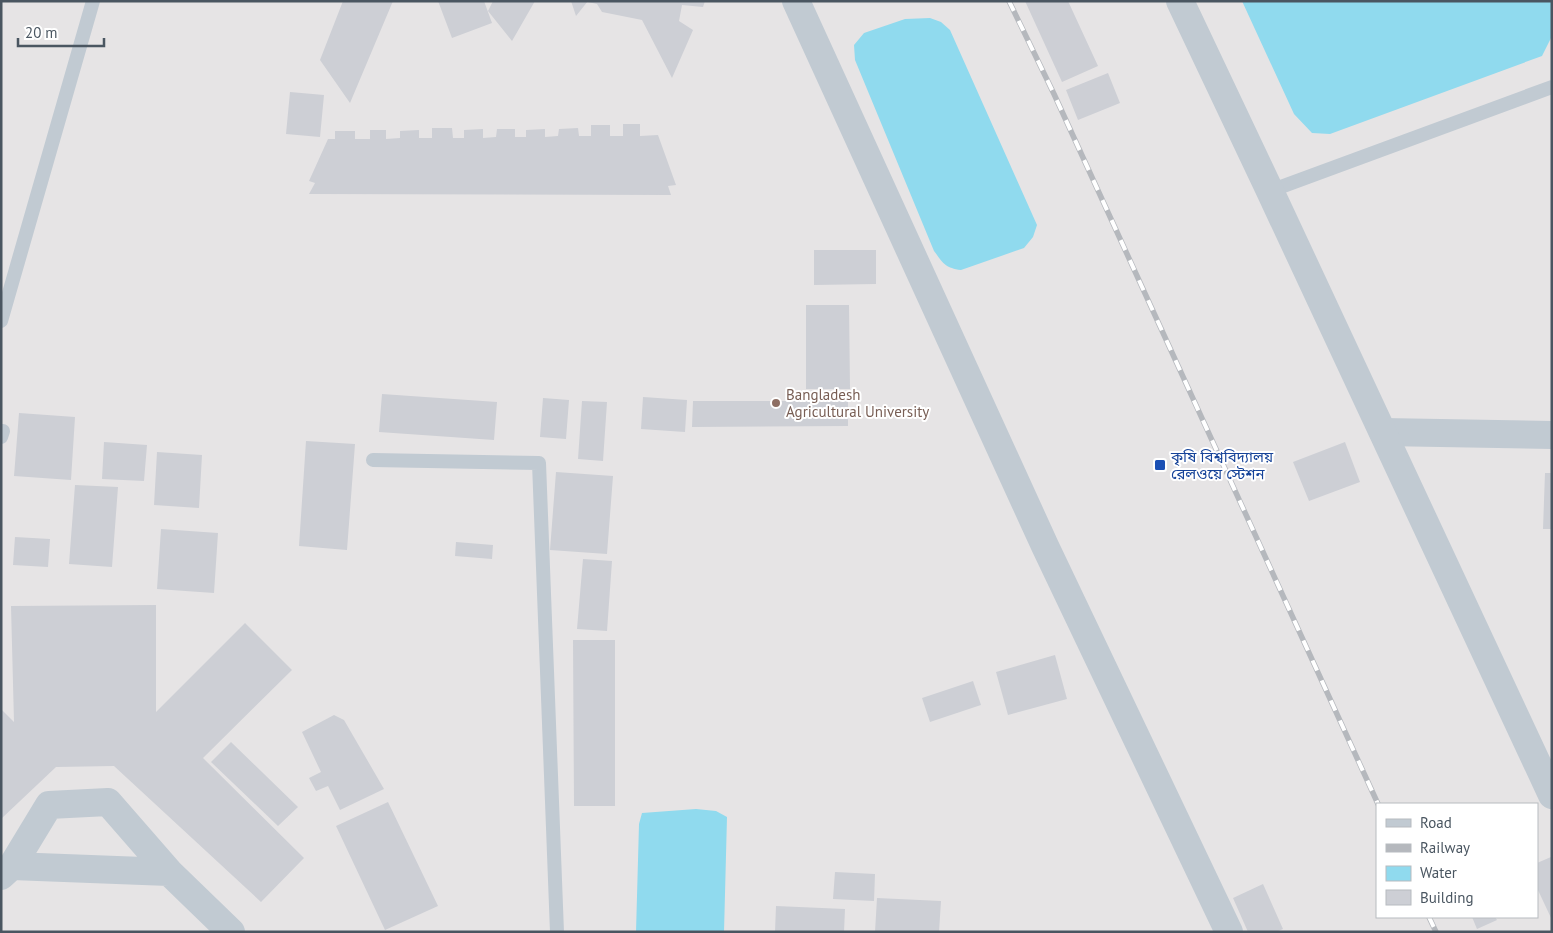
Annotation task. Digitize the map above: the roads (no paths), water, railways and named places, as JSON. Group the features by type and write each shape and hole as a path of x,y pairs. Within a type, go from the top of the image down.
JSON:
{"street":[{"path":"796,1 1045,546 1229,932"},
{"path":"1180,1 1552,795"},
{"path":"1383,432 1552,436"},
{"path":"7,871 49,805 108,802 169,872 231,932"},
{"path":"7,871 169,872"}],"lane":[{"path":"1,321 93,1"},
{"path":"1270,191 1552,87"},
{"path":"1,431 3,432 1,437"},
{"path":"372,460 539,463 557,932"}],"water":[{"path":"1242,1 1552,1 1552,36 1542,56 1330,134 1312,133 1294,114"},
{"path":"930,18 941,22 950,30 1037,225 1033,237 1024,248 961,270 951,268 945,264 934,251 855,60 854,45 864,33 905,19"},
{"path":"696,809 716,811 727,817 724,932 636,932 639,824 642,813"}],"railway":[{"path":"1009,1 1054,94 1378,803"},
{"path":"1429,918 1436,932"}],"place":[{"name":"Bangladesh Agricultural University","path":"776,403"},
{"name":"কৃষি বিশ্ববিদ্যালয় রেলওয়ে স্টেশন","path":"1160,465"}]}
